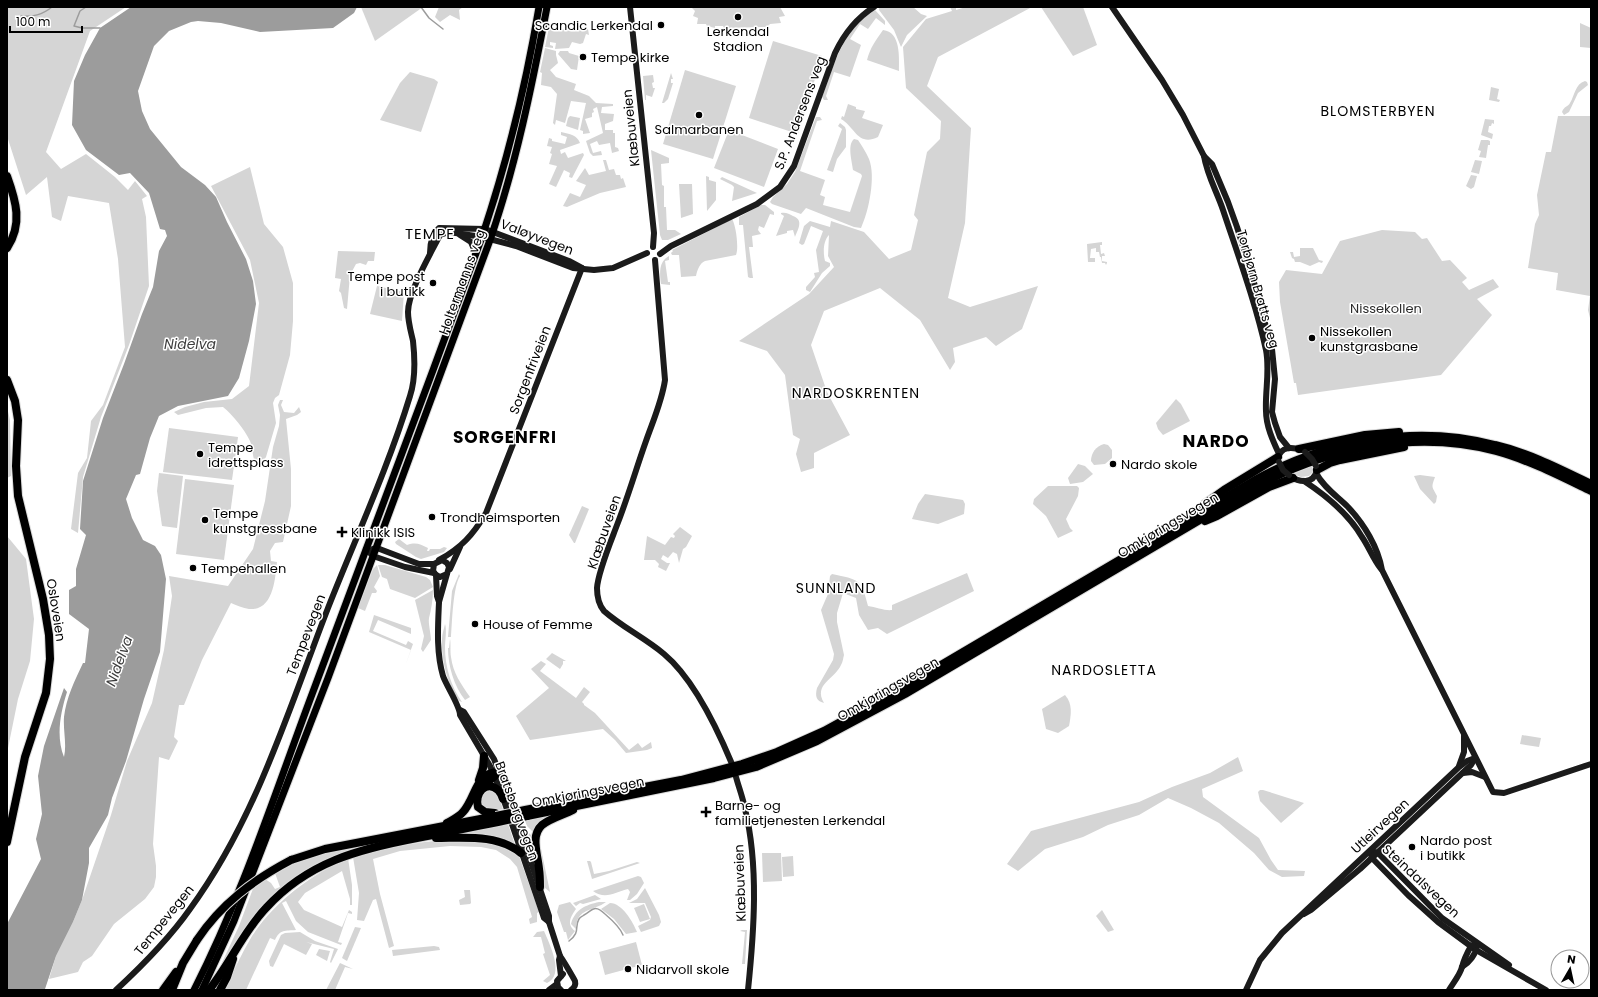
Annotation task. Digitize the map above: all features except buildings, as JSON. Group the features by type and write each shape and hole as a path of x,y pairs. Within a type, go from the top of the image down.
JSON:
{"highway":[{"path":"7,176 14,195 17,212 15,228 7,248"},
{"name":"Osloveien","path":"7,380 15,401 18,420 16,466 18,496 43,600 49,636 50,659 46,693 25,757 7,842"},
{"path":"1302,451 1372,434 1408,432 1415,438 1409,446 1335,461 1316,469"},
{"name":"Omkjøringsvegen","path":"209,990 238,945 266,908 290,885 309,872 336,859 354,852 421,837 511,813 526,813 705,775 754,760 800,742 849,718 1197,518 1266,481 1299,466 1353,451 1415,438 1463,438 1497,445 1544,462 1591,484"},
{"name":"Omkjøringsvegen","path":"1415,438 1495,451 1528,462 1591,491"},
{"path":"1279,458 1200,507 1197,518 1208,521 1269,487 1291,477"},
{"name":"Omkjøringsvegen","path":"183,963 196,940 211,920 234,896 263,875 291,860 325,849 496,817 579,806 698,782 756,767 817,741 905,694 1197,518"},
{"path":"484,756 477,797 478,807 496,817"},
{"path":"440,827 463,812 480,786 496,774"},
{"path":"480,786 494,788 499,791 503,799"},
{"path":"540,887 536,837 540,828 548,821 564,815 579,806"},
{"path":"421,837 488,840 511,845 521,853"},
{"path":"220,990 227,977 238,945"},
{"path":"163,990 183,963"},
{"path":"172,990 183,963"}],"main road":[{"name":"Holtermanns veg","path":"194,990 226,918 248,863 482,237 495,197 522,93 539,7"},
{"name":"Holtermanns veg","path":"202,990 234,921 259,859 377,548 493,232 504,197 523,121 547,7"}],"street":[{"name":"Klæbuveien","path":"630,7 657,250"},
{"name":"S.P. Andersens veg","path":"657,250 671,246 757,204 780,187 794,166 835,53 841,41 861,15 874,7"},
{"name":"Torbjørn Bratts veg","path":"1112,7 1162,80 1183,115 1204,156 1206,166 1221,204 1245,277 1266,350 1268,378 1266,413 1268,427 1279,458"},
{"name":"Torbjørn Bratts veg","path":"1204,156 1212,164 1228,202 1252,275 1273,354 1275,379 1272,406 1274,418 1280,437 1289,448"},
{"name":"Valøyvegen","path":"430,253 430,244 433,236 439,228 484,229 574,263 582,268"},
{"name":"Valøyvegen","path":"430,253 440,235 444,232 455,233 482,237 516,246 573,268 582,268"},
{"path":"455,233 470,241 476,254"},
{"path":"649,249 657,250 659,258 655,260 648,255 649,249"},
{"name":"Tempevegen","path":"116,990 156,950 190,909 226,854 268,768 329,606 363,524 410,395 413,385 414,367 409,308 411,298 430,253"},
{"path":"582,268 607,270 648,255"},
{"name":"Klæbuveien","path":"655,260 666,380 662,396 638,463 632,487 598,582 598,596 601,607 604,611 663,653 684,674 717,729 732,764"},
{"name":"Sorgenfriveien","path":"448,572 460,547 475,531 486,513 582,268"},
{"path":"1382,570 1380,558 1362,524 1348,507 1325,487 1312,459 1302,451 1289,448 1283,449 1279,458 1283,470 1291,477 1304,482 1322,493 1342,510 1362,536 1376,563 1382,570 1493,792 1504,792 1591,764"},
{"path":"1304,482 1312,479 1316,469"},
{"name":"Sorgenfriveien","path":"437,562 456,548 460,547"},
{"path":"377,548 419,564 437,562 447,563 448,572 440,577 435,574 405,567 373,556 366,549 377,548"},
{"path":"435,574 433,568 437,562"},
{"name":"Bratsbergvegen","path":"448,572 439,602 438,642 440,662 446,682 460,710 460,715 496,774 503,799 544,918 548,922 560,956 563,959 570,975 575,981 573,989"},
{"name":"Bratsbergvegen","path":"435,574 439,602"},
{"name":"Bratsbergvegen","path":"460,710 464,712 485,744 540,887 549,916 548,922"},
{"path":"1464,736 1464,752 1461,770 1485,777"},
{"name":"Utleirvegen","path":"1302,914 1311,910 1378,853 1461,770 1467,761 1475,758"},
{"name":"Utleirvegen","path":"1246,990 1254,971 1268,949 1282,933 1370,850 1461,770"},
{"name":"Klæbuveien","path":"736,777 746,814 751,847 753,877 753,928 748,990"},
{"name":"Steindalsvegen","path":"1370,850 1378,853 1434,911 1475,946"},
{"name":"Steindalsvegen","path":"1370,850 1372,858 1427,913 1475,946 1546,990"},
{"path":"1449,990 1462,967 1467,965 1475,946"},
{"name":"Bratsbergvegen","path":"560,956 561,976"},
{"path":"549,990 557,984 561,976 568,974 570,975"},
{"path":"557,984 561,990"}],"green space":[{"path":"7,7 126,7 90,31 46,152 61,169 86,154 115,177 128,190 135,181 147,196 142,199 146,217 149,286 129,345 101,417 83,477 78,533 71,529 78,473 87,458 91,421 103,405 125,347 118,259 109,203 68,196 61,221 52,217 47,177 26,195 7,136"},
{"path":"361,7 423,7 375,41"},
{"path":"439,7 463,7 459,10 460,20 450,15 440,22 435,17"},
{"name":"Lerkendal Stadion","path":"691,7 780,7 785,16 779,17 781,23 770,24 767,27 724,28 723,26 715,26 715,28 707,26 706,24 697,24 698,18 693,16 695,11"},
{"path":"879,7 913,7 921,14 927,16 907,35 901,47 894,30 879,10"},
{"path":"950,7 956,7 956,10 966,7 1032,7 938,57 927,86 971,128 965,223 948,298 970,307 1038,286 1022,329 996,346 986,337 953,348 955,362 950,370 920,320 880,288 824,311 811,345 827,392 850,435 814,453 814,468 801,472 796,454 800,439 793,435 785,375 767,351 739,341 809,294 834,267 828,256 829,235 826,240 824,251 825,261 830,263 830,266 822,273 810,292 806,290 806,287 815,277 814,273 819,272 816,250 823,231 811,226 804,244 802,245 799,243 804,226 810,221 830,227 831,221 864,232 889,259 911,250 918,220 914,215 927,152 940,139 941,121 906,88 903,47 926,19 952,11"},
{"path":"1041,7 1083,7 1097,45 1073,56"},
{"path":"875,10 885,21 885,25 876,18 868,29 860,24 850,39 861,45 850,77 834,72 826,96 828,100 824,100 822,97 841,48 855,28 864,18"},
{"path":"1580,23 1591,28 1591,48 1580,47"},
{"path":"549,27 573,31 578,27 588,29 589,35 586,34 583,43 580,44 572,42 569,48 555,49 556,43 550,42 550,45 553,46 553,48 545,47"},
{"path":"883,30 893,35 896,40 899,52 899,71 867,60 872,48"},
{"path":"773,41 822,56 798,134 749,118"},
{"path":"545,48 556,51 558,63 550,70 556,77 576,84 574,90 589,96 596,103 613,104 613,106 602,107 601,113 614,114 613,121 605,124 605,130 613,130 613,133 615,133 615,147 618,148 619,151 612,153 610,143 599,145 597,141 590,144 593,153 601,151 602,155 593,156 590,153 586,141 603,133 597,107 593,109 594,112 592,113 592,117 585,119 590,133 583,134 583,131 580,130 586,103 571,101 565,123 556,120 555,125 553,123 557,94 551,87 541,85 542,73 540,72"},
{"path":"560,51 568,51 569,53 579,56 577,70 571,69 558,54"},
{"name":"Salmarbanen","path":"685,70 736,86 713,159 663,144"},
{"path":"410,72 434,79 438,82 421,132 380,120 400,83"},
{"path":"671,73 673,79 671,79 671,83 673,83 668,99 662,103"},
{"path":"653,75 654,82 652,83 653,88 655,88 652,97 646,95 645,100 643,76"},
{"path":"1585,81 1588,85 1578,93 1569,112 1564,115 1562,112 1563,110 1570,103 1579,85"},
{"path":"1491,87 1499,89 1497,99 1500,100 1499,102 1489,100"},
{"path":"848,104 856,107 856,109 865,111 862,118 883,125 878,137 866,140 861,138 846,122 841,119 842,116 844,117"},
{"path":"570,116 580,118 578,130 566,126"},
{"path":"1558,116 1591,116 1591,322 1588,310 1590,296 1556,290 1558,273 1528,268 1535,224 1539,215 1537,195 1546,152 1551,152"},
{"path":"816,117 820,117 822,120 817,121 800,171 825,180 820,195 825,197 823,205 850,212 862,176 853,170 850,153 852,142 854,139 858,140 869,159 872,175 871,194 867,212 861,228 854,227 806,208 801,214 770,202 773,197 787,184 795,172"},
{"path":"1485,119 1494,120 1494,124 1492,123 1491,126 1489,126 1488,132 1493,134 1492,139 1481,135"},
{"path":"840,123 846,130 846,147 837,159 833,172 827,170 842,129 838,126"},
{"path":"729,130 778,149 764,187 714,168"},
{"path":"561,132 570,134 579,140 580,143 560,150 561,154 565,152 568,158 583,153 584,155 572,178 569,177 570,173 564,170 556,187 549,184 557,166 549,164 552,154 550,153 552,147 547,146 549,138 552,139 552,141 565,144 567,137 561,135"},
{"path":"1481,140 1490,141 1486,158 1479,157 1481,151 1478,150"},
{"path":"651,150 669,158 669,163 661,164 667,230 675,230 681,234 668,240 662,240 660,235"},
{"path":"603,160 606,160 609,170 614,169 616,175 620,175 621,179 623,178 626,187 600,193 567,207 563,206 570,193 580,197 586,185 576,181 585,168 589,175 606,171"},
{"path":"1475,160 1482,161 1479,174 1471,172"},
{"path":"250,167 264,224 283,247 293,283 293,321 290,355 279,395 275,398 273,403 276,423 266,457 259,467 256,464 248,437 238,422 223,407 206,408 178,415 174,412 185,407 204,402 232,399 249,386 259,303 250,260 211,186"},
{"path":"1471,175 1477,176 1474,187 1471,189 1466,186"},
{"path":"706,176 709,177 709,180 716,182 716,200 707,211"},
{"path":"722,177 757,193 732,201 734,187 720,179"},
{"path":"679,184 692,184 693,214 681,218"},
{"path":"761,205 765,205 774,212 774,215 770,214 764,228 759,226 758,230 761,234 752,236 753,247 749,247 753,278 750,278 748,277 743,225 739,225 739,217"},
{"path":"781,213 789,214 798,220 799,228 795,237 793,230 776,236 784,216"},
{"path":"732,219 737,237 736,255 705,261 699,267 696,276 681,277 679,255 672,255 672,250"},
{"name":"Nissekollen","path":"1382,230 1415,232 1422,239 1427,238 1442,261 1450,260 1467,278 1462,282 1469,290 1493,279 1499,287 1477,299 1492,315 1441,375 1298,395 1296,383 1294,383 1280,302 1279,282 1286,270 1322,274 1340,241"},
{"path":"1102,242 1102,245 1100,245 1101,254 1104,253 1105,256 1102,256 1102,261 1107,262 1106,265 1105,263 1102,263 1099,252 1096,252 1096,248 1091,249 1090,258 1095,258 1095,262 1088,262 1087,244"},
{"path":"1300,248 1313,248 1319,260 1323,261 1322,263 1319,262 1310,266 1300,262 1295,262 1290,252 1293,252 1294,257 1300,256"},
{"path":"338,251 375,252 374,261 368,261 366,265 360,263 356,264 350,275 347,309 344,308 341,293 339,291 341,279 335,278"},
{"path":"669,256 669,260 665,261 668,282 670,282 670,285 661,284 661,265"},
{"path":"377,286 404,292 402,321 370,314"},
{"path":"1176,399 1181,404 1190,421 1163,435 1158,429 1156,423"},
{"path":"280,400 283,400 281,405 284,412 294,413 299,407 301,412 286,419 291,469 291,506 283,542 275,543 270,551 271,561 277,562 272,592 264,605 257,608 249,609 231,603 202,660 184,705 179,705 174,737 178,741 169,760 159,757 153,844 156,866 154,887 145,899 114,924 92,956 83,962 78,972 49,979 56,956 82,900 111,815 127,761 152,703 164,650 172,596 169,576 228,586 253,549 265,501 273,447 279,426 280,415 278,405"},
{"path":"7,407 10,420 11,476 7,478"},
{"name":"Tempe idrettsplass","path":"169,428 238,437 232,480 163,472"},
{"path":"1104,444 1108,445 1112,450 1112,458 1105,464 1094,465 1091,461 1093,453 1096,448"},
{"path":"1078,464 1085,466 1093,474 1083,482 1070,484 1068,478"},
{"path":"1312,466 1313,472 1309,476 1301,477 1293,474"},
{"path":"159,473 183,476 177,528 162,526 157,491"},
{"path":"1420,475 1435,477 1433,487 1437,496 1434,504 1420,489 1414,476"},
{"name":"Tempe kunstgressbane","path":"185,479 234,485 224,560 176,554"},
{"path":"1048,486 1077,486 1079,488 1078,496 1066,519 1073,531 1058,538 1046,516 1033,504 1034,499"},
{"path":"925,494 963,500 965,504 964,514 938,524 912,519 918,504"},
{"path":"582,506 589,509 574,543 569,535"},
{"path":"680,527 692,536 686,547 683,549 679,563 677,554 673,552 668,558 663,555 661,559 667,563 670,563 666,571 658,567 659,564 655,560 644,560 647,536 665,545 671,537 674,538 675,536 673,534"},
{"path":"7,536 26,559 34,619 30,661 18,699 7,753"},
{"path":"399,539 407,545 423,545 428,548 427,551 430,549 447,548 444,552 421,559 396,544 395,542"},
{"path":"377,565 380,576 374,587 377,591 376,593 372,593 365,611 358,608 373,569"},
{"path":"378,565 385,565 426,577 430,580 433,587 415,598 390,589 387,579 382,577"},
{"path":"967,573 974,591 887,634 878,628 868,630 859,615 856,598 843,593 837,613 837,622 844,655 843,660 838,670 823,686 821,696 824,703 818,699 816,696 817,688 833,660 834,654 821,610 828,594 830,576 832,574 853,579 858,582 861,585 868,606 892,610 892,605"},
{"path":"459,574 460,576 454,596 451,637 448,637 452,591"},
{"path":"433,590 429,620 431,640 423,652 421,649 424,636 415,600"},
{"path":"374,615 411,628 411,634 378,620 373,631 406,645 408,641 413,644 411,650 369,632"},
{"path":"445,624 445,655 447,669 455,690 462,702 459,701 451,687 444,663 442,639"},
{"path":"450,639 452,663 461,683 470,697 465,700 450,669 448,648"},
{"path":"552,653 566,661 563,661 560,669 546,659"},
{"path":"541,661 546,664 540,671 576,698 584,687 590,692 582,702 584,705 595,713 629,750 638,743 642,748 651,742 652,748 626,753 603,729 530,740 516,716 549,688 531,669"},
{"path":"1065,695 1068,698 1070,706 1071,714 1069,726 1058,733 1046,729 1042,709"},
{"path":"1522,735 1541,738 1539,747 1520,744"},
{"path":"1238,757 1243,771 1202,789 1203,797 1259,838 1278,870 1305,871 1304,876 1282,877 1269,870 1254,853 1219,823 1168,798 1139,815 1108,825 1083,837 1045,849 1018,871 1007,864 1031,831 1139,802 1172,787 1210,773"},
{"path":"487,790 491,790 496,794 500,799 503,809 492,810 481,806 480,796"},
{"path":"1260,790 1304,803 1281,823 1260,801 1258,792"},
{"path":"563,813 534,833 527,826 525,821"},
{"path":"520,821 522,821 526,830 533,837 536,870"},
{"path":"508,824 515,845 447,836"},
{"path":"446,840 498,844 519,856 539,912 537,913 537,922 530,924 529,919 532,917 517,867 510,859 496,850 481,847 450,846 400,851 373,859 380,894 394,946 389,948 376,899 373,900 364,921 357,920 359,893 353,857 400,846"},
{"path":"373,843 341,853 326,860 284,885 260,908 220,967 239,926 254,886 265,879 271,883 275,889 280,887 275,873 286,867 310,857"},
{"path":"539,843 541,849 550,892 545,888"},
{"path":"762,853 781,853 782,881 763,882"},
{"path":"793,856 794,876 783,877 782,857"},
{"path":"348,858 352,885 352,905 350,905 350,899 342,871 305,893 298,902 304,910 342,927 349,910 352,912 352,914 348,913 338,942 342,943 341,945 308,932 296,921 286,901 282,903 296,930 281,932 275,940 270,938 246,990 224,990 252,936 271,912 295,890 321,872"},
{"path":"587,861 591,862 594,874 637,862 640,863 592,879"},
{"path":"638,876 641,877 644,883 637,894 630,900 627,900 630,892 628,889 606,895 597,894 593,891"},
{"path":"645,888 661,922 659,926 641,932 638,926 650,920 651,917 645,903 629,903 637,899"},
{"path":"464,890 470,890 471,903 460,905 459,900 465,897"},
{"path":"595,895 601,899 583,904 580,903 576,906 573,903"},
{"path":"570,902 576,909 570,920 571,926 575,931 568,940 557,912 559,905"},
{"path":"599,902 606,902 582,914 577,922 576,929 571,924 578,911"},
{"path":"610,903 619,906 623,910 630,918 637,932 626,934 614,919 601,909"},
{"path":"644,904 650,919 640,922 634,908"},
{"path":"1102,910 1114,930 1108,932 1096,916"},
{"path":"355,927 361,928 347,961 342,958"},
{"path":"747,930 745,964 742,964 745,932 740,931"},
{"path":"544,931 552,951 556,967 552,979 547,983 543,981 550,975 543,954 545,953 541,937 533,937 537,932"},
{"path":"300,932 315,941 338,949 331,963 334,949 306,942 312,944 306,955 284,944 273,967 270,966 269,961 281,935 285,933"},
{"path":"636,942 642,965 605,975 599,952"},
{"path":"434,946 439,947 440,950 393,956 392,950"},
{"path":"319,949 330,951 327,961 316,955"},
{"path":"340,963 353,969 345,967 335,990 326,990"}],"water":[{"name":"Nidelva","path":"131,7 357,7 354,13 333,28 260,32 221,23 198,21 191,22 169,31 154,46 138,91 142,111 150,129 181,167 205,185 216,197 246,259 253,281 256,304 249,341 239,378 228,396 178,406 159,416 150,438 140,474 136,475 126,499 132,518 143,540 155,546 161,555 166,579 160,652 144,699 126,761 112,798 108,815 89,848 89,863 82,900 56,956 45,989 7,990 7,924 41,859 36,839 42,814 38,776 44,746 64,688 67,692 62,709 60,742 64,757 65,710 74,683 83,663 85,663 89,629 69,614 69,590 76,586 76,569 86,535 80,529 83,481 103,418 153,287 159,251 167,236 165,230 160,229 149,193 130,173 119,175 86,150 72,125 74,81 85,55 100,28"}],"waterway":[{"path":"21,16 37,15 52,7"},
{"path":"86,7 80,11 74,26 82,28 100,28"},
{"path":"421,7 429,18 443,29"},
{"path":"569,941 575,935 580,918 594,909 598,909 613,921 623,935"}],"place":[{"name":"Lerkendal Stadion","path":"738,17"},
{"name":"Scandic Lerkendal","path":"661,25"},
{"name":"Tempe kirke","path":"583,57"},
{"name":"Salmarbanen","path":"699,115"},
{"name":"Tempe post i butikk","path":"433,283"},
{"name":"Nissekollen kunstgrasbane","path":"1312,338"},
{"name":"Tempe idrettsplass","path":"200,454"},
{"name":"Nardo skole","path":"1113,464"},
{"name":"Trondheimsporten","path":"432,517"},
{"name":"Tempe kunstgressbane","path":"205,520"},
{"name":"Klinikk ISIS","path":"342,532"},
{"name":"Tempehallen","path":"193,568"},
{"name":"House of Femme","path":"475,624"},
{"name":"Barne- og familietjenesten Lerkendal","path":"706,812"},
{"name":"Nardo post i butikk","path":"1412,847"},
{"name":"Nidarvoll skole","path":"628,969"}],"district":[{"name":"BLOMSTERBYEN","path":"1378,111"},
{"name":"TEMPE","path":"430,233"},
{"name":"NARDOSKRENTEN","path":"856,393"},
{"name":"SORGENFRI","path":"505,437"},
{"name":"NARDO","path":"1216,441"},
{"name":"SUNNLAND","path":"836,588"},
{"name":"NARDOSLETTA","path":"1104,670"}]}
